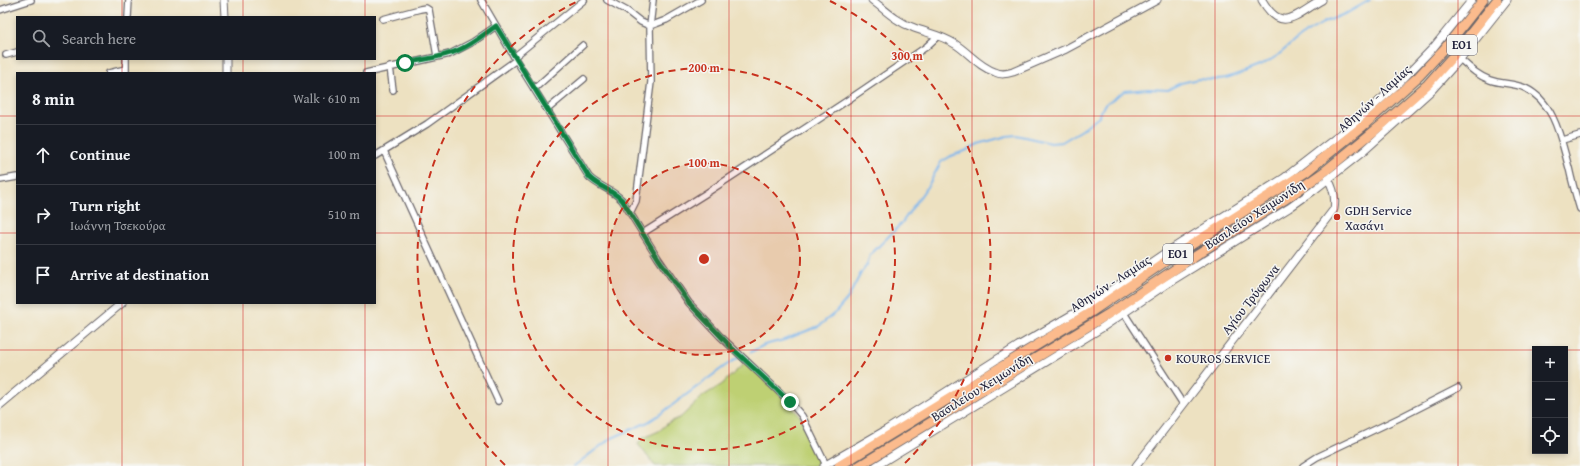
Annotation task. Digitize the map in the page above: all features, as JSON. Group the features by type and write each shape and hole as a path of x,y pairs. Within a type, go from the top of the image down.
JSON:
{"main road":[{"name":"Αθηνών - Λαμίας","path":"839,466 1097,308 1166,261 1306,172 1363,126 1419,76 1452,39 1483,0"},
{"name":"Αθηνών - Λαμίας","path":"859,466 1106,316 1188,260 1284,200 1313,180 1384,123 1428,84 1453,56 1497,0"}],"street":[{"path":"0,10 31,0"},
{"path":"128,16 129,0"},
{"path":"224,0 225,16"},
{"path":"481,0 589,177 598,185 616,194 631,212 662,264 689,303 724,340 800,413 825,465 886,430 1018,346 1087,305 1165,253 1284,178 1355,124 1400,82 1433,48 1472,0"},
{"path":"376,155 427,124 515,58 584,0"},
{"path":"607,0 650,26 666,20 701,0"},
{"path":"631,212 636,201 649,101 651,70 650,26 653,0"},
{"path":"872,0 900,22 955,43 987,68 995,73 1004,74 1013,72 1066,49 1157,0"},
{"path":"1262,0 1274,17 1280,19 1286,19 1299,14 1322,0"},
{"name":"Βασιλείου Χειμωνίδη","path":"876,466 1124,313 1188,270 1289,208 1364,151 1411,110 1438,84 1460,59 1507,0"},
{"path":"383,19 420,9 426,8 429,10 437,56"},
{"path":"370,72 457,51 496,26"},
{"path":"643,233 852,98 926,47 938,36"},
{"path":"534,89 583,45"},
{"path":"6,55 16,52"},
{"path":"1460,59 1469,68 1489,80 1516,85 1532,92 1551,115 1562,140 1580,209"},
{"path":"126,60 126,71"},
{"path":"226,60 226,72"},
{"path":"390,67 394,90"},
{"path":"548,109 584,79"},
{"path":"1562,140 1580,135"},
{"path":"384,151 498,401"},
{"path":"0,180 16,177"},
{"name":"Αγίου Τρύφωνα","path":"1136,466 1334,209 1335,195 1332,185 1328,179"},
{"path":"0,405 121,304"},
{"path":"1124,313 1183,404"},
{"path":"1303,466 1458,388"}],"green space":[{"path":"746,362 800,416 820,462 814,466 655,466 638,444 643,438 659,431 668,423 681,417 703,396 721,385"}],"waterway":[{"path":"751,352 764,345 784,340 819,326 836,312 848,298 861,273 867,265 870,255 901,224 929,184 941,162 951,156 978,144 1007,136 1016,135 1051,143 1062,142 1082,130 1099,117 1104,105 1125,91 1149,89 1167,90 1181,83 1198,79 1213,80 1226,78 1244,72 1262,65 1277,56 1309,31 1370,0"},
{"path":"574,466 610,439 648,422 659,415 739,357"}],"place":[{"name":"GDH Service Χασάνι","path":"1337,217"},
{"name":"KOUROS SERVICE","path":"1168,358"}],"route":[{"path":"405,63 450,54 473,42 496,26 589,177 598,185 611,190 628,207 675,284 704,320 790,402"}]}
